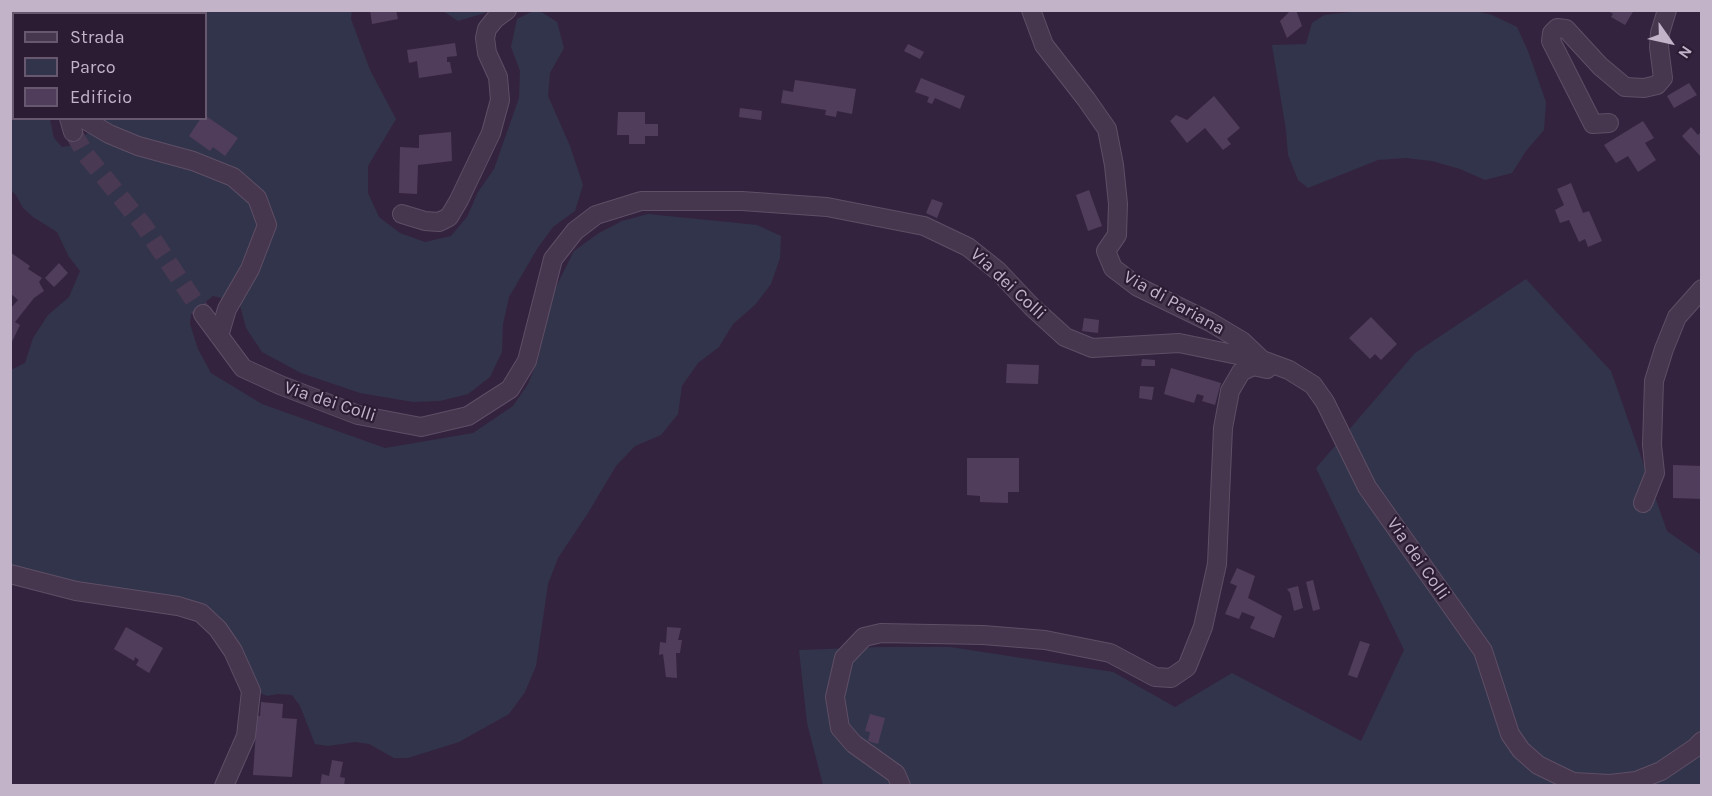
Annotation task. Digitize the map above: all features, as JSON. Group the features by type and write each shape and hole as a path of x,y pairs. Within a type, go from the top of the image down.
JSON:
{"street":[{"path":"402,214 425,221 439,222 449,217 459,200 491,133 500,100 498,77 487,53 485,38 487,29 507,10"},
{"name":"Via di Pariana","path":"1031,10 1044,45 1107,129 1118,204 1117,235 1106,251 1113,268 1138,287 1210,322 1242,341 1262,360"},
{"path":"1609,123 1593,124 1551,41 1552,33 1557,28 1566,29 1600,66 1625,87 1657,86 1663,78 1659,40 1667,10"},
{"path":"75,123 84,122 138,146 193,160 233,177 258,198 267,225 250,269 227,309 219,336"},
{"name":"Via dei Colli","path":"203,314 243,368 358,415 421,427 468,416 510,389 527,361 553,259 575,231 596,215 640,201 742,201 827,207 924,226 968,247 998,271 1065,337 1092,348 1179,343 1262,360 1289,370 1313,385 1325,402 1367,486 1483,651 1510,734 1521,750 1538,765 1573,782 1610,784 1636,781 1661,771 1695,748 1701,741"},
{"path":"1643,502 1655,473 1652,445 1654,381 1677,317 1701,289"},
{"path":"901,786 896,774 854,744 840,728 835,697 844,658 864,638 881,633 983,634 1045,640 1110,653 1155,677 1172,678 1187,667 1203,627 1208,606 1217,564 1223,428 1230,391 1241,372 1253,366 1273,371 1308,393 1339,429"},
{"path":"10,574 76,591 178,606 201,613 218,629 233,651 251,691 246,736 224,786"}],"green space":[{"path":"1369,10 1476,11 1492,15 1517,27 1546,102 1544,130 1526,151 1512,173 1485,180 1460,169 1432,161 1406,158 1378,160 1308,188 1298,180 1288,155 1272,45 1306,44 1312,23 1324,15"},
{"path":"11,11 58,11 12,12 12,120 50,120 54,138 62,147 75,145 89,132 90,120 207,120 207,12 92,11 352,11 351,19 370,70 396,119 368,166 368,193 379,217 400,233 425,242 451,236 467,217 478,192 494,169 519,98 520,71 511,47 517,19 533,11 540,11 557,22 564,48 550,73 548,96 570,146 583,185 575,211 553,227 537,249 509,297 503,324 502,352 490,377 468,394 440,401 413,402 360,393 301,373 262,352 246,328 239,302 213,296 191,314 190,324 198,349 211,373 262,404 385,448 473,433 513,406 528,384 538,360 553,293 574,251 599,233 622,221 648,214 757,225 781,236 780,258 771,284 755,305 733,324 719,347 698,363 682,386 678,414 661,435 635,446 616,466 558,558 548,584 536,666 525,692 509,714 459,742 408,758 394,758 369,744 355,742 328,746 315,744 300,706 292,695 267,696 245,686 207,621 177,600 29,574 11,567 11,370 25,363 33,338 48,315 69,297 80,271 69,257 57,232 23,208 11,190"},
{"path":"443,11 487,11 458,21"},
{"path":"1526,279 1611,371 1667,531 1701,555 1701,785 823,785 807,723 799,650 950,647 1113,672 1175,707 1232,673 1361,741 1404,650 1316,468 1415,353"}],"building":[{"path":"370,10 396,10 398,19 372,24"},
{"path":"1291,10 1296,10 1302,26 1287,38 1280,21"},
{"path":"1607,10 1634,10 1625,25 1611,17 1613,14"},
{"path":"455,43 457,56 447,57 452,73 419,78 417,61 409,63 407,50"},
{"path":"908,44 924,52 920,59 904,51"},
{"path":"921,78 965,96 960,109 935,98 932,104 927,102 929,97 915,92"},
{"path":"795,80 856,89 852,114 837,111 836,117 825,115 826,110 781,103 783,90 793,92"},
{"path":"1689,83 1697,95 1674,108 1667,96"},
{"path":"1214,96 1240,128 1227,139 1231,144 1223,150 1205,128 1187,143 1170,121 1176,115 1187,120"},
{"path":"740,108 762,111 761,120 739,117"},
{"path":"618,112 645,112 645,124 658,124 658,136 645,136 645,144 629,144 629,135 617,135"},
{"path":"207,117 238,138 225,156 213,147 210,151 189,136 200,120 207,120"},
{"path":"1643,121 1654,138 1645,143 1656,160 1638,172 1628,156 1616,163 1604,145"},
{"path":"1691,127 1698,135 1702,131 1702,158 1682,136"},
{"path":"451,132 452,161 418,165 417,194 399,193 400,147 419,148 419,135"},
{"path":"1571,183 1583,213 1589,211 1602,241 1588,247 1585,239 1579,242 1569,220 1560,223 1555,210 1564,205 1557,189"},
{"path":"1089,190 1102,226 1088,231 1076,195"},
{"path":"932,199 943,203 937,218 926,213"},
{"path":"10,252 30,266 28,269 42,278 39,282 44,291 34,298 15,322 20,325 10,346 10,309 18,300 10,293"},
{"path":"59,263 68,273 54,287 45,278"},
{"path":"1371,317 1397,344 1381,360 1375,354 1370,359 1349,338"},
{"path":"1084,318 1099,320 1098,333 1082,331"},
{"path":"1142,359 1155,360 1155,366 1141,366"},
{"path":"1007,364 1039,365 1038,384 1006,383"},
{"path":"1171,368 1221,383 1215,405 1202,401 1204,396 1197,394 1194,403 1164,394"},
{"path":"1140,386 1154,387 1152,400 1139,398"},
{"path":"967,458 1019,458 1019,492 1008,492 1008,503 980,502 980,496 967,495"},
{"path":"1673,465 1702,466 1702,499 1673,498"},
{"path":"1237,568 1255,576 1248,598 1282,616 1274,638 1250,628 1255,617 1242,612 1239,619 1225,614 1237,586 1230,583"},
{"path":"1313,580 1320,609 1313,611 1306,582"},
{"path":"1298,586 1303,608 1294,611 1287,589"},
{"path":"126,627 163,648 149,673 136,665 139,660 135,657 134,661 114,649"},
{"path":"667,627 681,628 678,640 682,640 680,653 676,653 677,678 666,677 663,654 659,655 660,642 666,643"},
{"path":"1360,641 1370,644 1357,678 1348,675"},
{"path":"261,702 283,704 282,718 297,719 292,777 253,775 257,716 260,716"},
{"path":"870,714 885,718 878,744 868,741 870,732 865,731"},
{"path":"332,760 343,762 340,777 345,778 344,786 320,786 322,774 329,776"}],"tunnel":[{"path":"73,132 86,155 144,226 203,314"}]}
